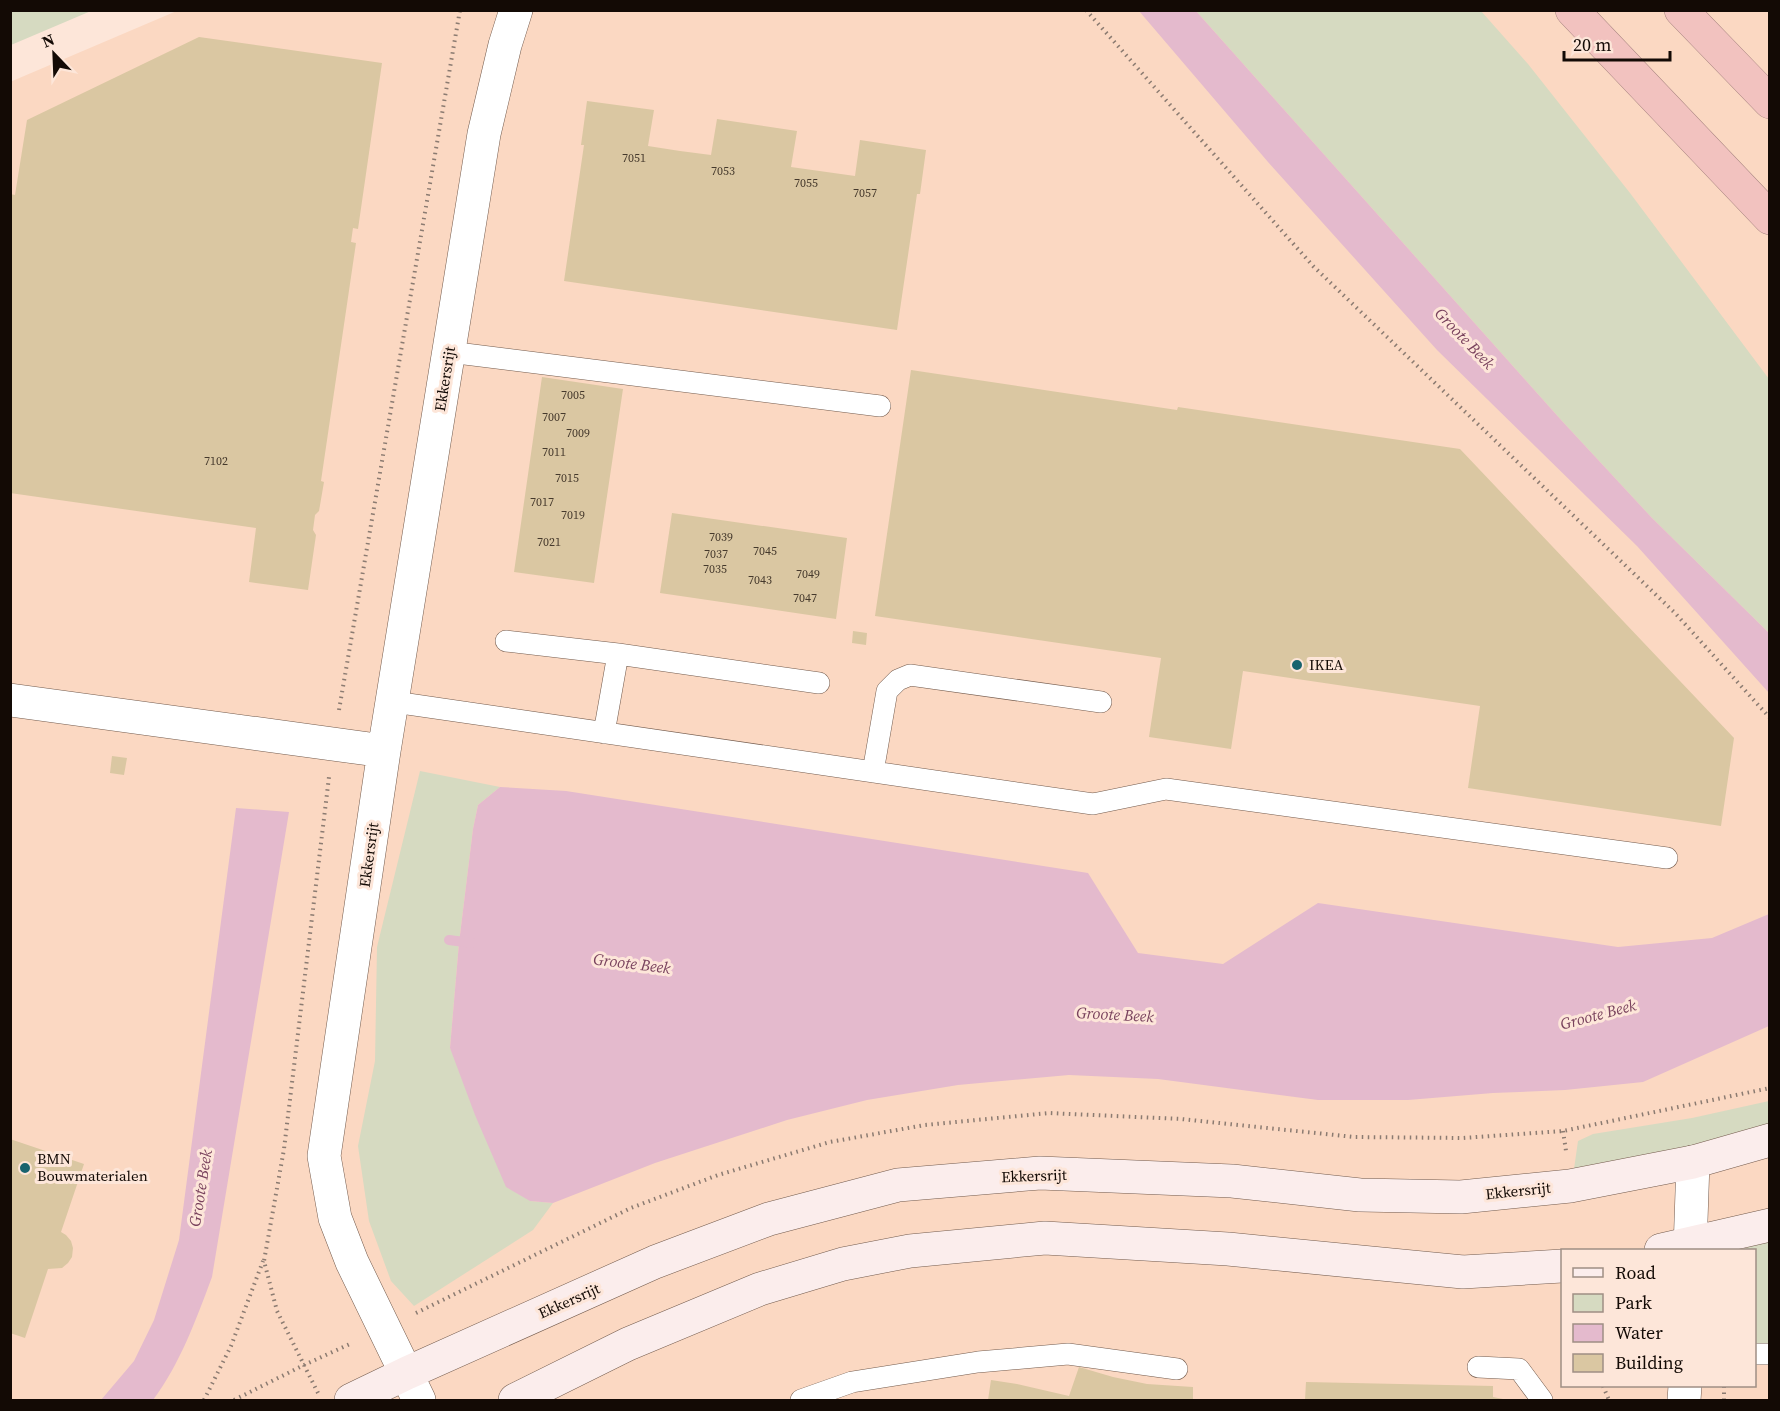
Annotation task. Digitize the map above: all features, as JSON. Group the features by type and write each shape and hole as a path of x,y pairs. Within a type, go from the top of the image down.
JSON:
{"highway":[{"path":"1572,10 1770,218"},
{"path":"1680,10 1770,102"}],"main road":[{"name":"Ekkersrijt","path":"351,1401 413,1387 665,1258 769,1219 898,1185 1040,1173 1232,1181 1360,1195 1461,1197 1570,1186 1693,1162 1770,1140"},
{"path":"1680,1248 1770,1225"},
{"path":"515,1401 628,1344 759,1289 843,1264 910,1251 1045,1238 1228,1249 1463,1272 1561,1266"}],"street":[{"name":"Ekkersrijt","path":"413,1387 352,1262 335,1218 324,1156 384,751 394,702 484,134 505,45 516,10"},
{"path":"10,700 384,751"},
{"path":"1680,1248 1693,1162"}],"lane":[{"path":"449,352 880,406"},
{"path":"506,641 618,654 819,683"},
{"path":"604,733 618,654"},
{"path":"873,772 887,692 898,680 910,675 1101,702"},
{"path":"394,702 1093,804 1166,789 1667,858"},
{"path":"801,1401 852,1382 978,1362 1068,1354 1177,1369"},
{"path":"1478,1367 1519,1369 1542,1401"}],"path":[{"path":"204,1401 231,1346 264,1261 284,1149 333,743 460,10"},
{"path":"1086,10 1313,266 1675,612 1770,718"},
{"path":"1563,1131 1770,1088"},
{"path":"264,1261 277,1311 322,1401"},
{"path":"234,1401 303,1365"},
{"path":"1603,1387 1609,1401"}],"shaded area":[{"path":"179,10 1769,11 1769,1239 1736,1249 1561,1249 1561,1387 1756,1387 1756,1331 1769,1331 1769,1400 11,1400 10,82"}],"green space":[{"path":"11,10 91,10 91,11 11,45"},
{"path":"1196,11 1481,11 1528,64 1630,193 1769,379 1769,633 1652,518 1562,421"},
{"path":"420,771 500,787 478,805 473,829 459,943 450,1048 530,1201 553,1203 533,1230 414,1306 391,1281 369,1221 358,1146 375,1061 377,947"},
{"path":"1769,1101 1769,1127 1690,1150 1574,1169 1578,1141 1593,1134 1692,1118"},
{"path":"1769,1241 1769,1343 1756,1343 1756,1249 1743,1249"}],"water":[{"path":"1139,11 1196,11 1562,421 1652,518 1769,633 1769,693 1637,546 1437,350 1268,162"},
{"path":"500,787 566,791 1088,873 1138,953 1223,964 1318,903 1618,947 1712,938 1769,914 1769,1026 1643,1082 1565,1090 1408,1100 1318,1100 1158,1079 1069,1075 958,1085 867,1100 787,1120 655,1163 553,1203 530,1201 506,1187 475,1115 450,1048 459,943 473,829 478,805"},
{"path":"236,808 289,812 212,1277 179,1357 153,1400 101,1400 134,1361 154,1320 179,1240"}],"building":[{"path":"199,37 382,63 358,229 353,228 351,242 356,243 321,481 324,482 319,511 315,515 313,530 316,535 308,590 249,582 256,528 10,493 10,194 15,195 27,120"},
{"path":"587,101 654,110 648,146 680,151 711,155 717,119 797,131 791,167 855,176 860,140 926,150 920,194 917,194 897,330 564,281 584,145 581,145"},
{"path":"911,370 1460,449 1734,738 1721,826 1468,788 1480,706 1243,671 1231,749 1149,737 1161,658 875,616"},
{"path":"542,377 623,389 594,583 514,572"},
{"path":"672,513 847,538 836,619 660,593"},
{"path":"853,631 867,633 866,645 852,643"},
{"path":"112,756 127,758 124,775 110,773"},
{"path":"10,1139 84,1164 61,1232 71,1241 72,1257 62,1268 48,1269 25,1338 10,1333"},
{"path":"1079,1367 1147,1384 1193,1387 1193,1400 988,1400 991,1380 1069,1396"},
{"path":"1306,1382 1493,1386 1493,1397 1508,1400 1305,1400"}],"waterway":[{"name":"Groote Beek","path":"449,940 472,943"}],"place":[{"name":"IKEA","path":"1297,665"},
{"name":"BMN Bouwmaterialen","path":"25,1168"}]}
